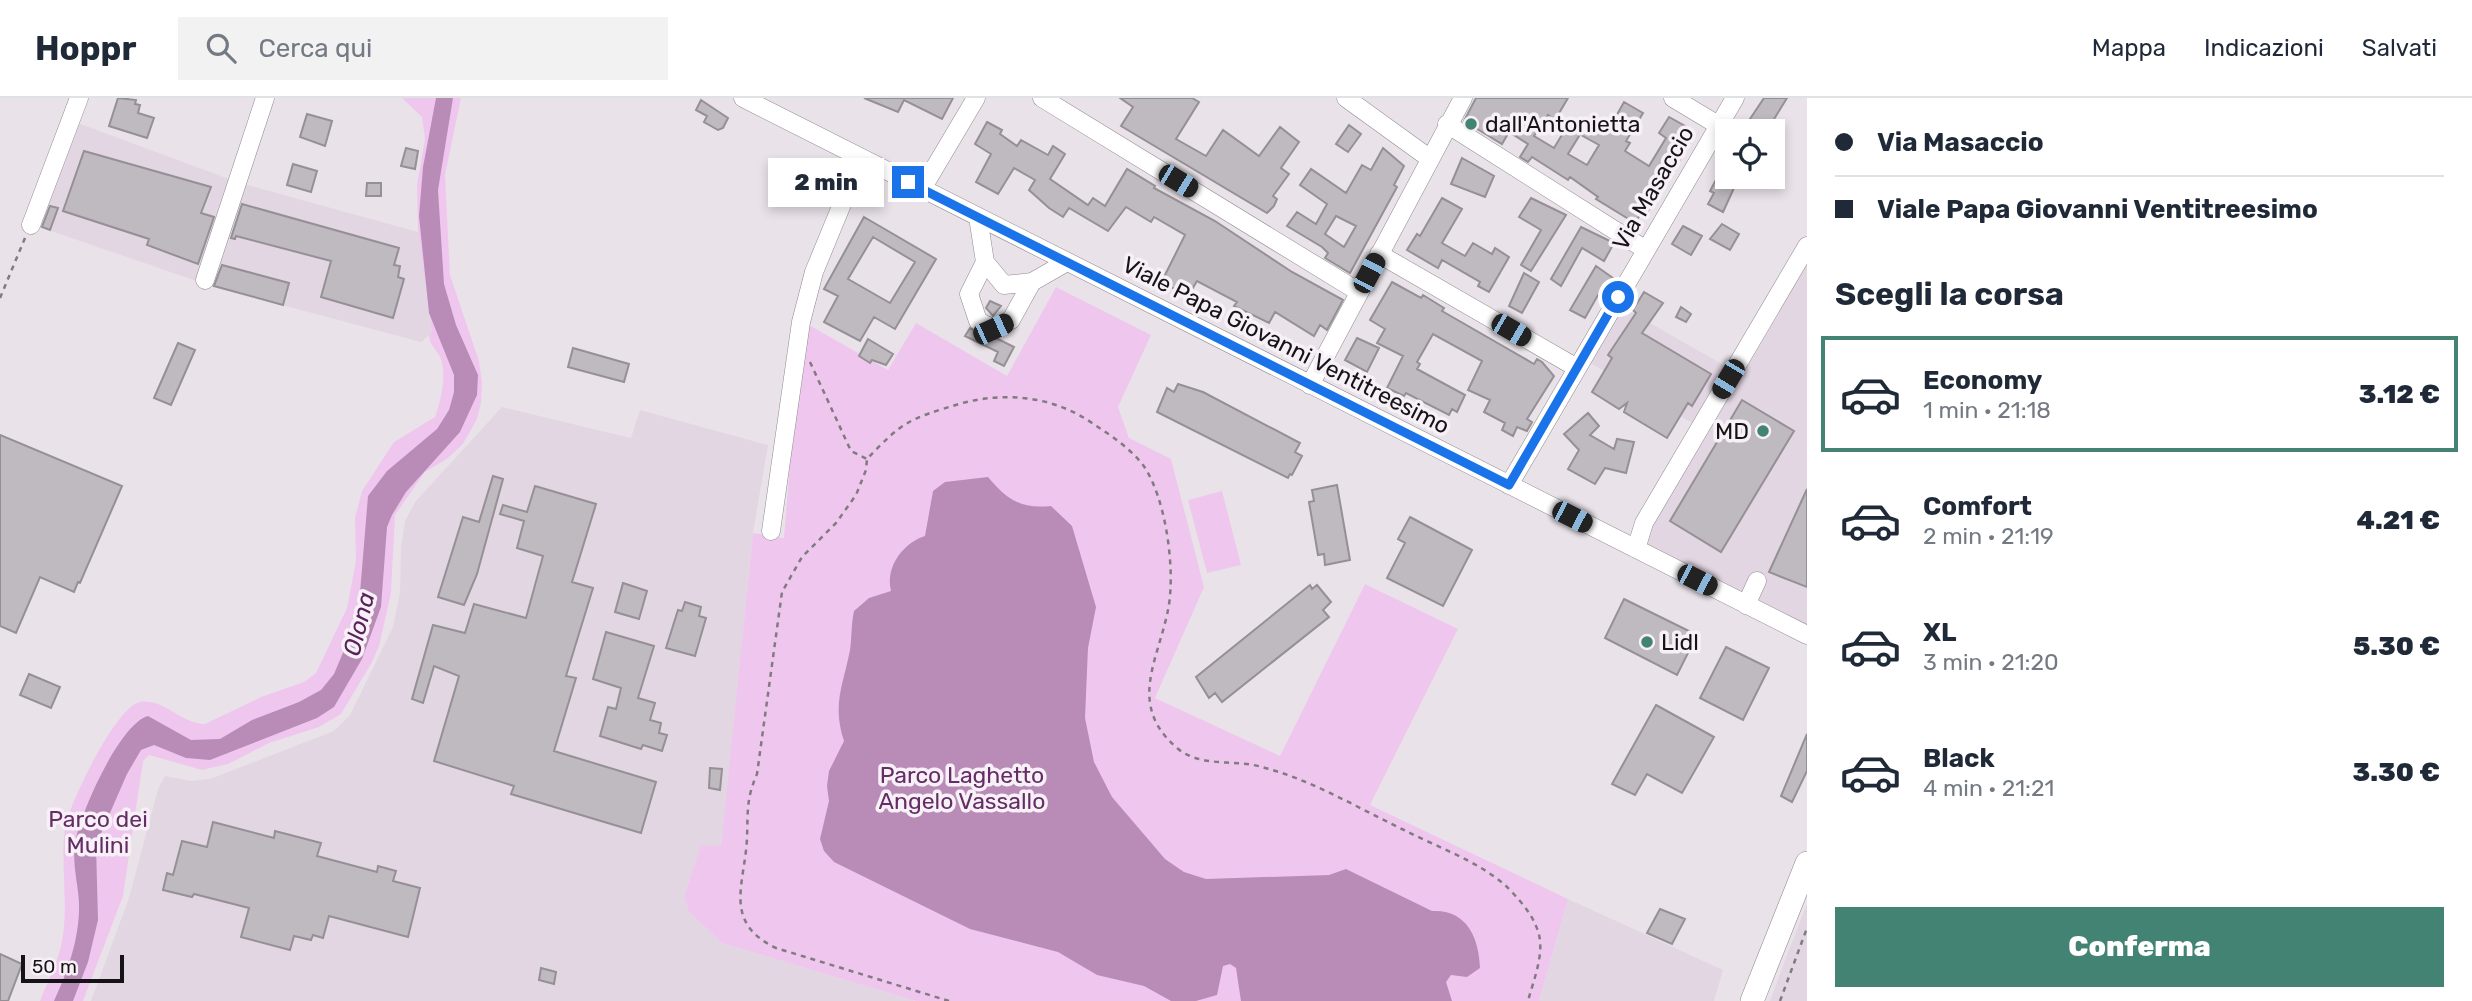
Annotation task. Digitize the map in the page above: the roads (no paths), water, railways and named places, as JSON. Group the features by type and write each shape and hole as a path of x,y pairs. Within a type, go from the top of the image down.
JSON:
{"main road":[{"path":"1752,1001 1807,863"}],"street":[{"path":"30,225 79,98"},
{"path":"205,280 265,98"},
{"name":"Viale Papa Giovanni Ventitreesimo","path":"743,98 1807,635"},
{"path":"922,189 976,98"},
{"path":"1042,98 1359,292"},
{"path":"1346,98 1429,158"},
{"path":"1310,385 1463,98"},
{"path":"1673,98 1715,123"},
{"name":"Via Masaccio","path":"1722,119 1735,98"},
{"path":"1447,124 1646,250"},
{"name":"Via Masaccio","path":"1509,485 1715,130"},
{"path":"771,531 797,352 814,272 862,158"},
{"path":"978,217 985,262 1004,285 1032,282 1067,262"},
{"path":"1630,546 1807,246"},
{"path":"1379,254 1577,368"},
{"path":"985,262 969,294 978,321 993,329 1011,320 1032,282"},
{"path":"1746,605 1757,581"},
{"path":"1782,924 1807,874"}],"water":[{"name":"Olona","path":"436,98 453,98 438,190 444,284 456,325 478,375 477,395 460,432 406,492 392,515 387,527 381,607 362,659 334,707 317,718 210,760 186,758 154,745 141,750 127,774 96,845 98,920 88,962 73,1001 54,1001 68,966 79,916 74,858 78,830 102,772 125,735 137,722 148,716 191,740 220,739 252,720 299,702 321,690 334,674 358,617 368,496 387,471 437,429 449,410 454,392 454,375 429,313 419,216 423,167"},
{"path":"988,477 1008,497 1031,506 1051,506 1072,526 1096,607 1088,648 1085,718 1094,762 1112,797 1165,859 1184,872 1206,879 1329,875 1346,869 1432,911 1454,915 1462,920 1474,936 1480,968 1467,977 1451,975 1446,982 1452,1001 1241,1001 1236,968 1230,964 1223,966 1217,995 1196,1001 1171,1001 1144,986 1097,975 1058,952 970,929 834,862 824,851 820,839 829,801 829,771 844,741 839,705 850,650 854,611 869,598 891,591 893,565 903,550 925,536 933,491 945,482"}],"place":[{"name":"dall'Antonietta","path":"1471,124"},
{"name":"MD","path":"1763,431"},
{"name":"Lidl","path":"1647,642"}],"park label":[{"name":"Parco Laghetto Angelo Vassallo","path":"962,788"},
{"name":"Parco dei Mulini","path":"98,832"}]}
